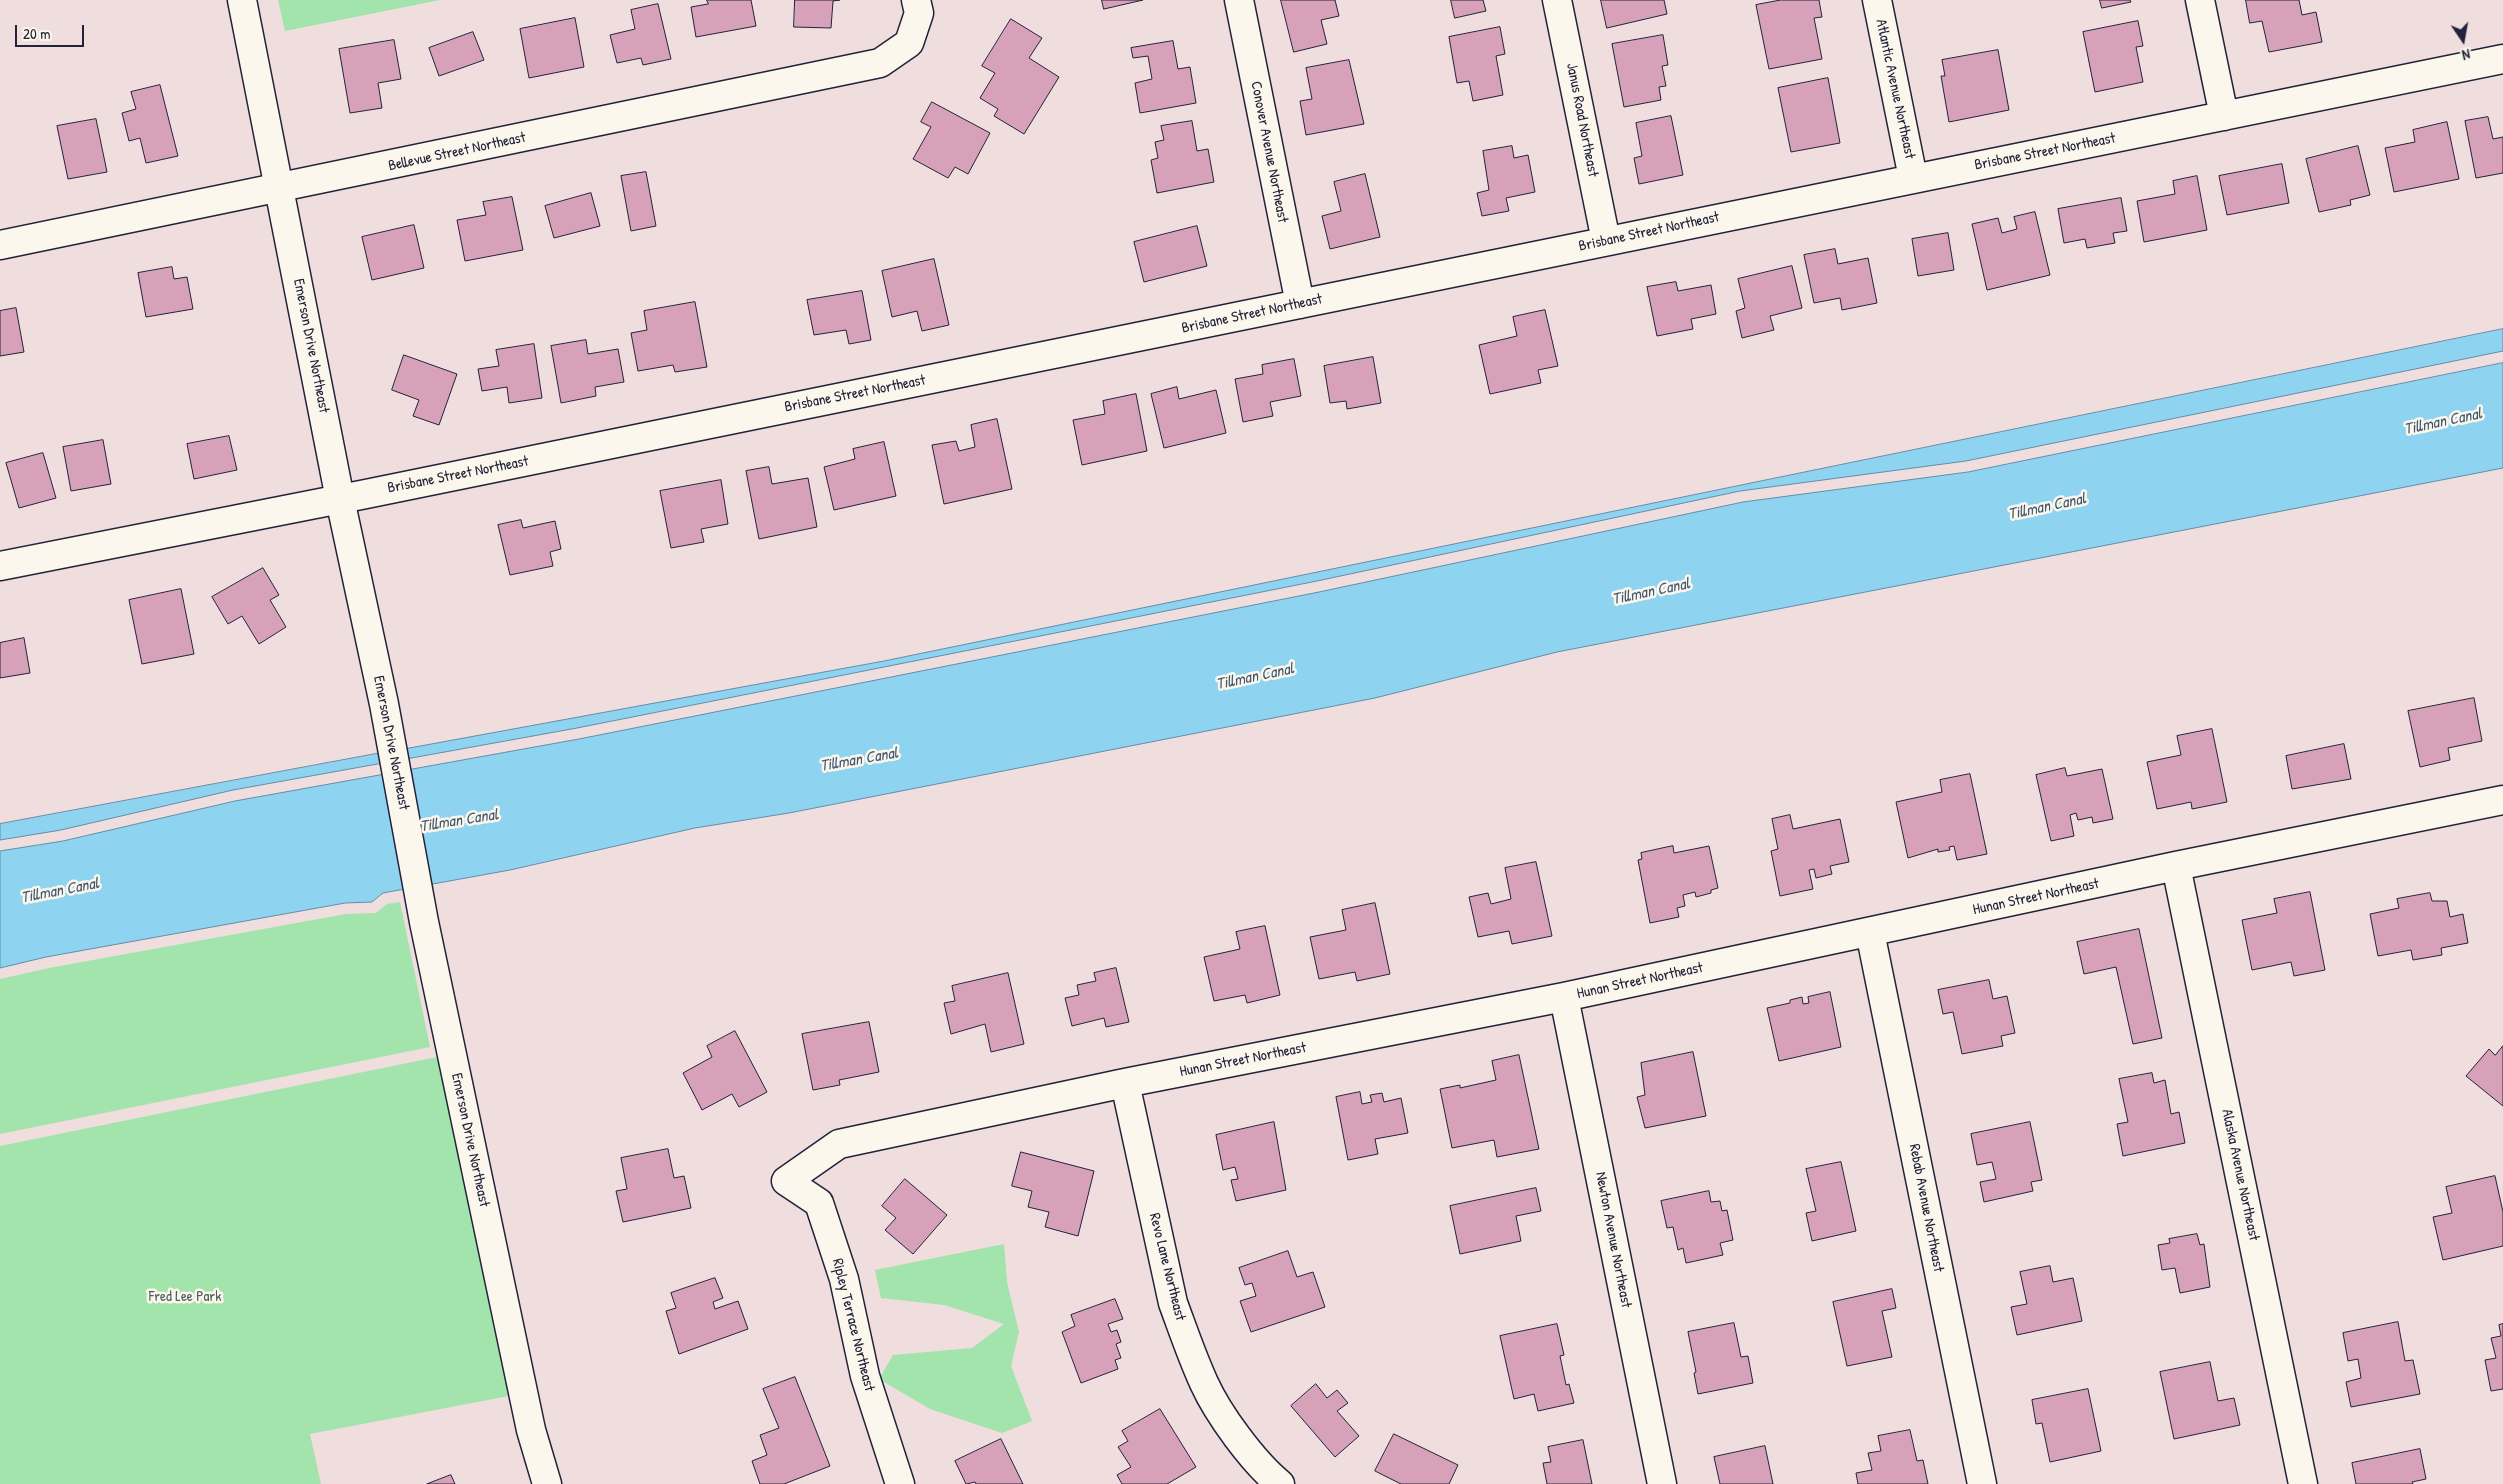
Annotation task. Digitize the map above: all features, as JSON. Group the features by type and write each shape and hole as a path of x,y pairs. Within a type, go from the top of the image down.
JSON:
{"street":[{"name":"Emerson Drive Northeast","path":"242,0 340,499 384,704 424,922 531,1430 547,1484"},
{"name":"Bellevue Street Northeast","path":"0,245 280,189 880,63 909,43 919,13 916,0"},
{"name":"Conover Avenue Northeast","path":"1238,0 1300,304"},
{"name":"Janus Road Northeast","path":"1557,0 1606,241"},
{"name":"Atlantic Avenue Northeast","path":"1877,0 1913,178"},
{"path":"2200,0 2224,116"},
{"name":"Brisbane Street Northeast","path":"0,566 340,499 2503,59"},
{"name":"Hunan Street Northeast","path":"786,1181 839,1144 1124,1082 1564,996 2176,866 2503,800"},
{"name":"Alaska Avenue Northeast","path":"2176,866 2303,1484"},
{"name":"Rebab Avenue Northeast","path":"1870,932 1982,1484"},
{"name":"Newton Avenue Northeast","path":"1564,996 1662,1484"},
{"name":"Revo Lane Northeast","path":"1124,1082 1173,1303 1188,1344 1204,1384 1231,1427 1266,1473 1280,1484"},
{"name":"Ripley Terrace Northeast","path":"786,1181 818,1203 844,1279 865,1376 900,1484"}],"green space":[{"path":"278,0 440,0 285,31"},
{"path":"400,902 430,1047 0,1134 0,979 49,968 346,914 376,913 387,904"},
{"name":"Fred Lee Park","path":"452,1054 519,1394 310,1434 321,1484 0,1484 0,1146"},
{"path":"1004,1244 1007,1282 1019,1332 1011,1366 1032,1421 1002,1433 930,1409 879,1379 893,1355 972,1348 1004,1324 944,1305 881,1298 875,1270"}],"water":[{"path":"2503,329 2503,351 1966,461 1740,491 1317,581 577,728 406,759 404,749 884,661"},
{"name":"Tillman Canal","path":"2503,363 2503,468 1557,652 1375,698 789,813 695,828 510,870 383,893 372,902 345,903 46,957 0,968 0,851 63,841 235,801 579,739 1319,592 1743,502 1968,472"},
{"path":"381,753 383,763 233,790 61,830 0,840 0,824"}],"building":[{"path":"707,0 751,0 756,26 696,37 691,7 708,4"},
{"path":"795,0 840,0 833,1 831,28 794,27"},
{"path":"1102,0 1143,0 1104,9"},
{"path":"1281,0 1335,0 1339,16 1321,20 1327,44 1294,52"},
{"path":"1451,0 1483,0 1486,11 1455,18"},
{"path":"1601,0 1664,0 1667,14 1607,28"},
{"path":"1781,0 1819,0 1822,17 1814,18 1822,59 1769,69 1756,5"},
{"path":"2100,0 2130,0 2131,2 2102,8"},
{"path":"2246,0 2299,0 2302,15 2316,12 2322,42 2269,52 2262,21 2250,23"},
{"path":"658,4 671,59 643,65 641,58 617,63 610,35 635,29 631,10"},
{"path":"575,18 584,67 529,78 520,29"},
{"path":"1011,19 1042,38 1029,58 1059,77 1024,134 994,116 998,109 980,98 995,73 982,66"},
{"path":"2138,21 2143,46 2136,47 2143,82 2095,92 2083,32"},
{"path":"1500,27 1505,54 1496,56 1503,95 1473,101 1469,81 1457,83 1449,37"},
{"path":"473,32 484,60 439,76 429,48"},
{"path":"1663,35 1668,65 1662,66 1666,86 1659,87 1661,100 1624,107 1612,44"},
{"path":"394,40 401,79 378,83 382,108 350,113 339,49"},
{"path":"1173,41 1178,69 1190,67 1196,103 1140,113 1135,83 1152,79 1148,56 1133,58 1131,48"},
{"path":"1998,50 2009,110 1949,122 1941,76 1945,76 1942,60"},
{"path":"1349,60 1364,124 1306,135 1300,101 1312,99 1306,68"},
{"path":"1828,78 1840,143 1791,152 1778,88"},
{"path":"160,85 178,156 146,163 140,138 129,141 122,113 136,109 131,92"},
{"path":"932,102 990,133 968,174 955,167 948,178 913,159 931,127 921,122"},
{"path":"1671,116 1683,175 1639,184 1634,158 1642,156 1636,123"},
{"path":"2488,117 2493,139 2503,137 2503,173 2476,178 2465,121"},
{"path":"96,119 107,172 68,179 57,126"},
{"path":"1192,121 1197,151 1208,149 1214,182 1157,193 1151,160 1158,158 1155,142 1164,140 1161,126"},
{"path":"2447,122 2459,179 2394,192 2385,148 2415,142 2413,130"},
{"path":"1512,146 1514,158 1528,155 1535,192 1506,198 1509,211 1482,216 1477,193 1489,190 1483,151"},
{"path":"2358,146 2370,195 2350,200 2351,205 2319,212 2306,159"},
{"path":"2282,164 2289,203 2227,215 2219,176"},
{"path":"646,172 656,226 631,231 621,176"},
{"path":"1365,174 1380,237 1330,249 1322,216 1341,211 1334,182"},
{"path":"2197,176 2207,230 2144,242 2137,201 2175,194 2173,181"},
{"path":"591,193 600,226 554,238 545,206"},
{"path":"512,197 523,250 465,261 457,220 486,215 483,202"},
{"path":"2121,198 2127,231 2113,233 2115,243 2087,248 2085,239 2064,243 2058,209"},
{"path":"2035,212 2050,275 1987,290 1972,224 1998,218 2002,233 2017,229 2014,217"},
{"path":"414,225 424,268 372,280 362,237"},
{"path":"1197,226 1207,266 1144,282 1134,242"},
{"path":"1948,233 1954,270 1918,276 1912,239"},
{"path":"1835,249 1838,264 1868,258 1877,303 1842,310 1840,298 1814,303 1804,255"},
{"path":"934,259 949,325 922,331 917,311 892,317 882,271"},
{"path":"1792,266 1802,308 1770,316 1774,330 1742,338 1736,311 1745,308 1738,279"},
{"path":"172,267 174,279 187,277 193,309 146,317 138,273"},
{"path":"1676,282 1678,291 1711,285 1716,314 1691,319 1693,329 1657,336 1647,287"},
{"path":"862,291 871,340 849,344 846,330 814,335 807,300"},
{"path":"695,302 707,367 675,372 673,365 638,371 631,333 647,330 644,311"},
{"path":"16,308 24,352 0,356 0,311"},
{"path":"1545,310 1558,366 1538,370 1541,383 1490,394 1479,345 1517,336 1513,317"},
{"path":"586,340 588,354 618,349 624,382 595,387 596,396 561,403 551,346"},
{"path":"534,344 542,398 509,403 507,387 482,391 478,369 499,366 496,350"},
{"path":"404,355 457,374 439,425 413,416 419,400 392,390"},
{"path":"1373,357 1381,403 1347,409 1346,401 1330,403 1324,366"},
{"path":"1294,359 1301,396 1270,402 1273,416 1243,422 1235,379 1263,374 1262,365"},
{"path":"1177,387 1179,399 1216,390 1226,433 1164,448 1151,394"},
{"path":"1136,394 1147,451 1082,465 1073,420 1105,414 1103,401"},
{"path":"997,419 1012,489 944,504 932,445 956,441 959,451 975,447 971,425"},
{"path":"229,436 237,470 194,479 187,444"},
{"path":"103,440 111,484 71,491 63,447"},
{"path":"884,442 896,496 834,510 824,467 855,459 853,449"},
{"path":"43,453 56,498 19,508 6,463"},
{"path":"769,467 772,484 808,478 817,527 759,539 746,471"},
{"path":"721,480 728,524 701,529 704,542 671,548 660,491"},
{"path":"521,520 523,528 555,521 561,549 550,552 553,566 510,575 498,525"},
{"path":"263,568 279,595 270,600 286,627 259,644 242,616 228,624 212,597"},
{"path":"181,589 194,654 142,664 129,600"},
{"path":"24,638 30,673 0,678 0,643"},
{"path":"2474,698 2482,741 2448,748 2450,760 2420,767 2408,711"},
{"path":"2212,729 2227,802 2192,809 2191,802 2157,809 2147,762 2181,755 2177,736"},
{"path":"2344,744 2351,779 2292,789 2286,756"},
{"path":"2065,768 2067,776 2102,769 2113,819 2093,823 2092,817 2078,820 2076,813 2070,815 2074,836 2051,841 2036,775"},
{"path":"1970,774 1987,854 1957,860 1954,846 1949,847 1950,850 1938,852 1938,849 1908,858 1896,802 1942,792 1940,780"},
{"path":"1790,815 1793,829 1840,819 1849,862 1830,866 1832,874 1816,878 1814,869 1809,870 1813,889 1780,896 1771,851 1778,849 1772,819"},
{"path":"1673,846 1674,853 1709,846 1718,888 1711,890 1711,893 1696,897 1695,892 1683,895 1685,906 1677,908 1679,917 1650,923 1638,860 1642,859 1641,853"},
{"path":"1536,862 1552,936 1512,944 1509,931 1478,937 1469,897 1488,893 1491,904 1511,899 1505,868"},
{"path":"2310,892 2325,970 2294,976 2291,962 2252,970 2242,920 2277,913 2274,899"},
{"path":"2430,893 2432,901 2447,901 2450,917 2463,914 2468,943 2441,948 2442,955 2413,960 2411,950 2378,956 2370,914 2399,908 2397,899"},
{"path":"1375,903 1390,974 1357,981 1355,972 1319,979 1310,937 1346,930 1342,910"},
{"path":"1265,926 1280,995 1247,1003 1245,995 1214,1001 1204,957 1240,949 1236,932"},
{"path":"2139,929 2162,1038 2133,1044 2116,967 2084,974 2077,942"},
{"path":"1116,968 1129,1022 1106,1027 1104,1018 1072,1026 1065,998 1079,995 1077,985 1096,981 1094,973"},
{"path":"1008,973 1024,1044 991,1052 985,1024 951,1034 944,1003 955,1001 952,986"},
{"path":"1989,980 1993,999 2007,996 2015,1033 2001,1036 2003,1046 1962,1054 1953,1012 1943,1014 1938,990"},
{"path":"1830,992 1841,1047 1779,1061 1767,1008 1790,1003 1790,1000 1802,997 1803,1004 1809,1003 1808,997"},
{"path":"869,1022 879,1072 839,1080 840,1085 813,1090 802,1034"},
{"path":"735,1031 767,1092 739,1107 732,1094 702,1110 683,1073 712,1057 707,1046"},
{"path":"2503,1046 2503,1106 2466,1076 2489,1049 2495,1055"},
{"path":"1693,1052 1706,1116 1645,1128 1637,1097 1645,1095 1641,1063"},
{"path":"1519,1055 1539,1149 1497,1157 1494,1140 1452,1148 1440,1089 1460,1085 1460,1088 1496,1080 1492,1061"},
{"path":"2152,1073 2154,1083 2165,1080 2171,1114 2179,1112 2185,1143 2123,1156 2117,1124 2128,1122 2119,1079"},
{"path":"1360,1092 1362,1104 1372,1102 1370,1095 1382,1093 1384,1102 1401,1098 1408,1133 1375,1139 1378,1154 1348,1160 1336,1097"},
{"path":"1274,1122 1286,1190 1236,1201 1231,1180 1238,1179 1235,1167 1223,1170 1216,1135"},
{"path":"2030,1122 2042,1180 2031,1182 2033,1191 1984,1202 1980,1182 1996,1179 1992,1162 1977,1165 1971,1134"},
{"path":"668,1149 674,1178 684,1176 691,1208 623,1222 616,1191 627,1189 621,1158"},
{"path":"1021,1152 1094,1171 1078,1236 1045,1227 1049,1212 1028,1207 1032,1191 1012,1186"},
{"path":"1841,1162 1856,1231 1812,1241 1806,1213 1816,1211 1806,1169"},
{"path":"2495,1176 2503,1212 2503,1246 2443,1260 2433,1217 2452,1213 2446,1187"},
{"path":"905,1179 947,1215 913,1254 885,1230 896,1218 882,1206"},
{"path":"1536,1188 1541,1211 1516,1216 1521,1241 1460,1254 1450,1206"},
{"path":"1709,1191 1711,1202 1720,1201 1722,1211 1727,1210 1733,1240 1720,1243 1723,1255 1686,1263 1683,1248 1678,1250 1673,1227 1667,1228 1661,1201"},
{"path":"2197,1234 2200,1245 2204,1244 2210,1287 2180,1293 2175,1268 2162,1270 2158,1245 2170,1243 2169,1239"},
{"path":"1288,1251 1297,1277 1313,1272 1325,1307 1251,1332 1240,1301 1256,1296 1252,1283 1245,1285 1239,1268"},
{"path":"2050,1266 2053,1282 2073,1278 2082,1321 2017,1335 2011,1307 2027,1304 2020,1272"},
{"path":"715,1278 723,1298 713,1302 715,1309 738,1301 748,1329 679,1354 666,1311 676,1308 671,1293"},
{"path":"1892,1289 1896,1308 1882,1311 1892,1357 1847,1366 1833,1302"},
{"path":"1115,1299 1123,1319 1108,1324 1111,1332 1117,1330 1121,1342 1116,1344 1121,1358 1115,1360 1118,1369 1081,1383 1062,1332 1075,1326 1071,1315"},
{"path":"2398,1322 2405,1361 2413,1360 2420,1394 2351,1407 2346,1382 2361,1378 2358,1359 2348,1361 2343,1333"},
{"path":"1734,1323 1741,1357 1748,1356 1753,1383 1698,1394 1694,1373 1696,1372 1688,1332"},
{"path":"1557,1324 1564,1355 1560,1356 1566,1385 1569,1384 1574,1403 1538,1411 1534,1394 1514,1399 1500,1336"},
{"path":"2503,1324 2503,1389 2491,1391 2485,1360 2496,1358 2491,1338 2501,1336 2499,1325"},
{"path":"2210,1362 2218,1401 2234,1398 2240,1425 2174,1439 2160,1372"},
{"path":"795,1377 830,1466 784,1484 760,1484 752,1461 767,1455 760,1435 779,1428 763,1389"},
{"path":"1316,1384 1327,1398 1337,1390 1348,1403 1337,1411 1359,1436 1335,1457 1291,1406"},
{"path":"2088,1389 2101,1451 2050,1462 2042,1423 2036,1424 2032,1400"},
{"path":"1160,1409 1196,1467 1167,1484 1122,1484 1117,1475 1131,1467 1118,1447 1128,1441 1122,1431"},
{"path":"1910,1430 1917,1461 1923,1460 1928,1484 1858,1484 1856,1473 1872,1470 1868,1453 1881,1451 1878,1436"},
{"path":"1394,1434 1458,1465 1449,1484 1401,1484 1375,1471"},
{"path":"1001,1439 1023,1484 976,1484 975,1482 966,1484 955,1461"},
{"path":"1583,1440 1592,1484 1547,1484 1543,1463 1551,1462 1548,1447"},
{"path":"1765,1446 1773,1484 1720,1484 1714,1457"},
{"path":"2420,1449 2426,1479 2412,1482 2413,1484 2356,1484 2352,1463"},
{"path":"451,1475 455,1484 427,1484"}]}
